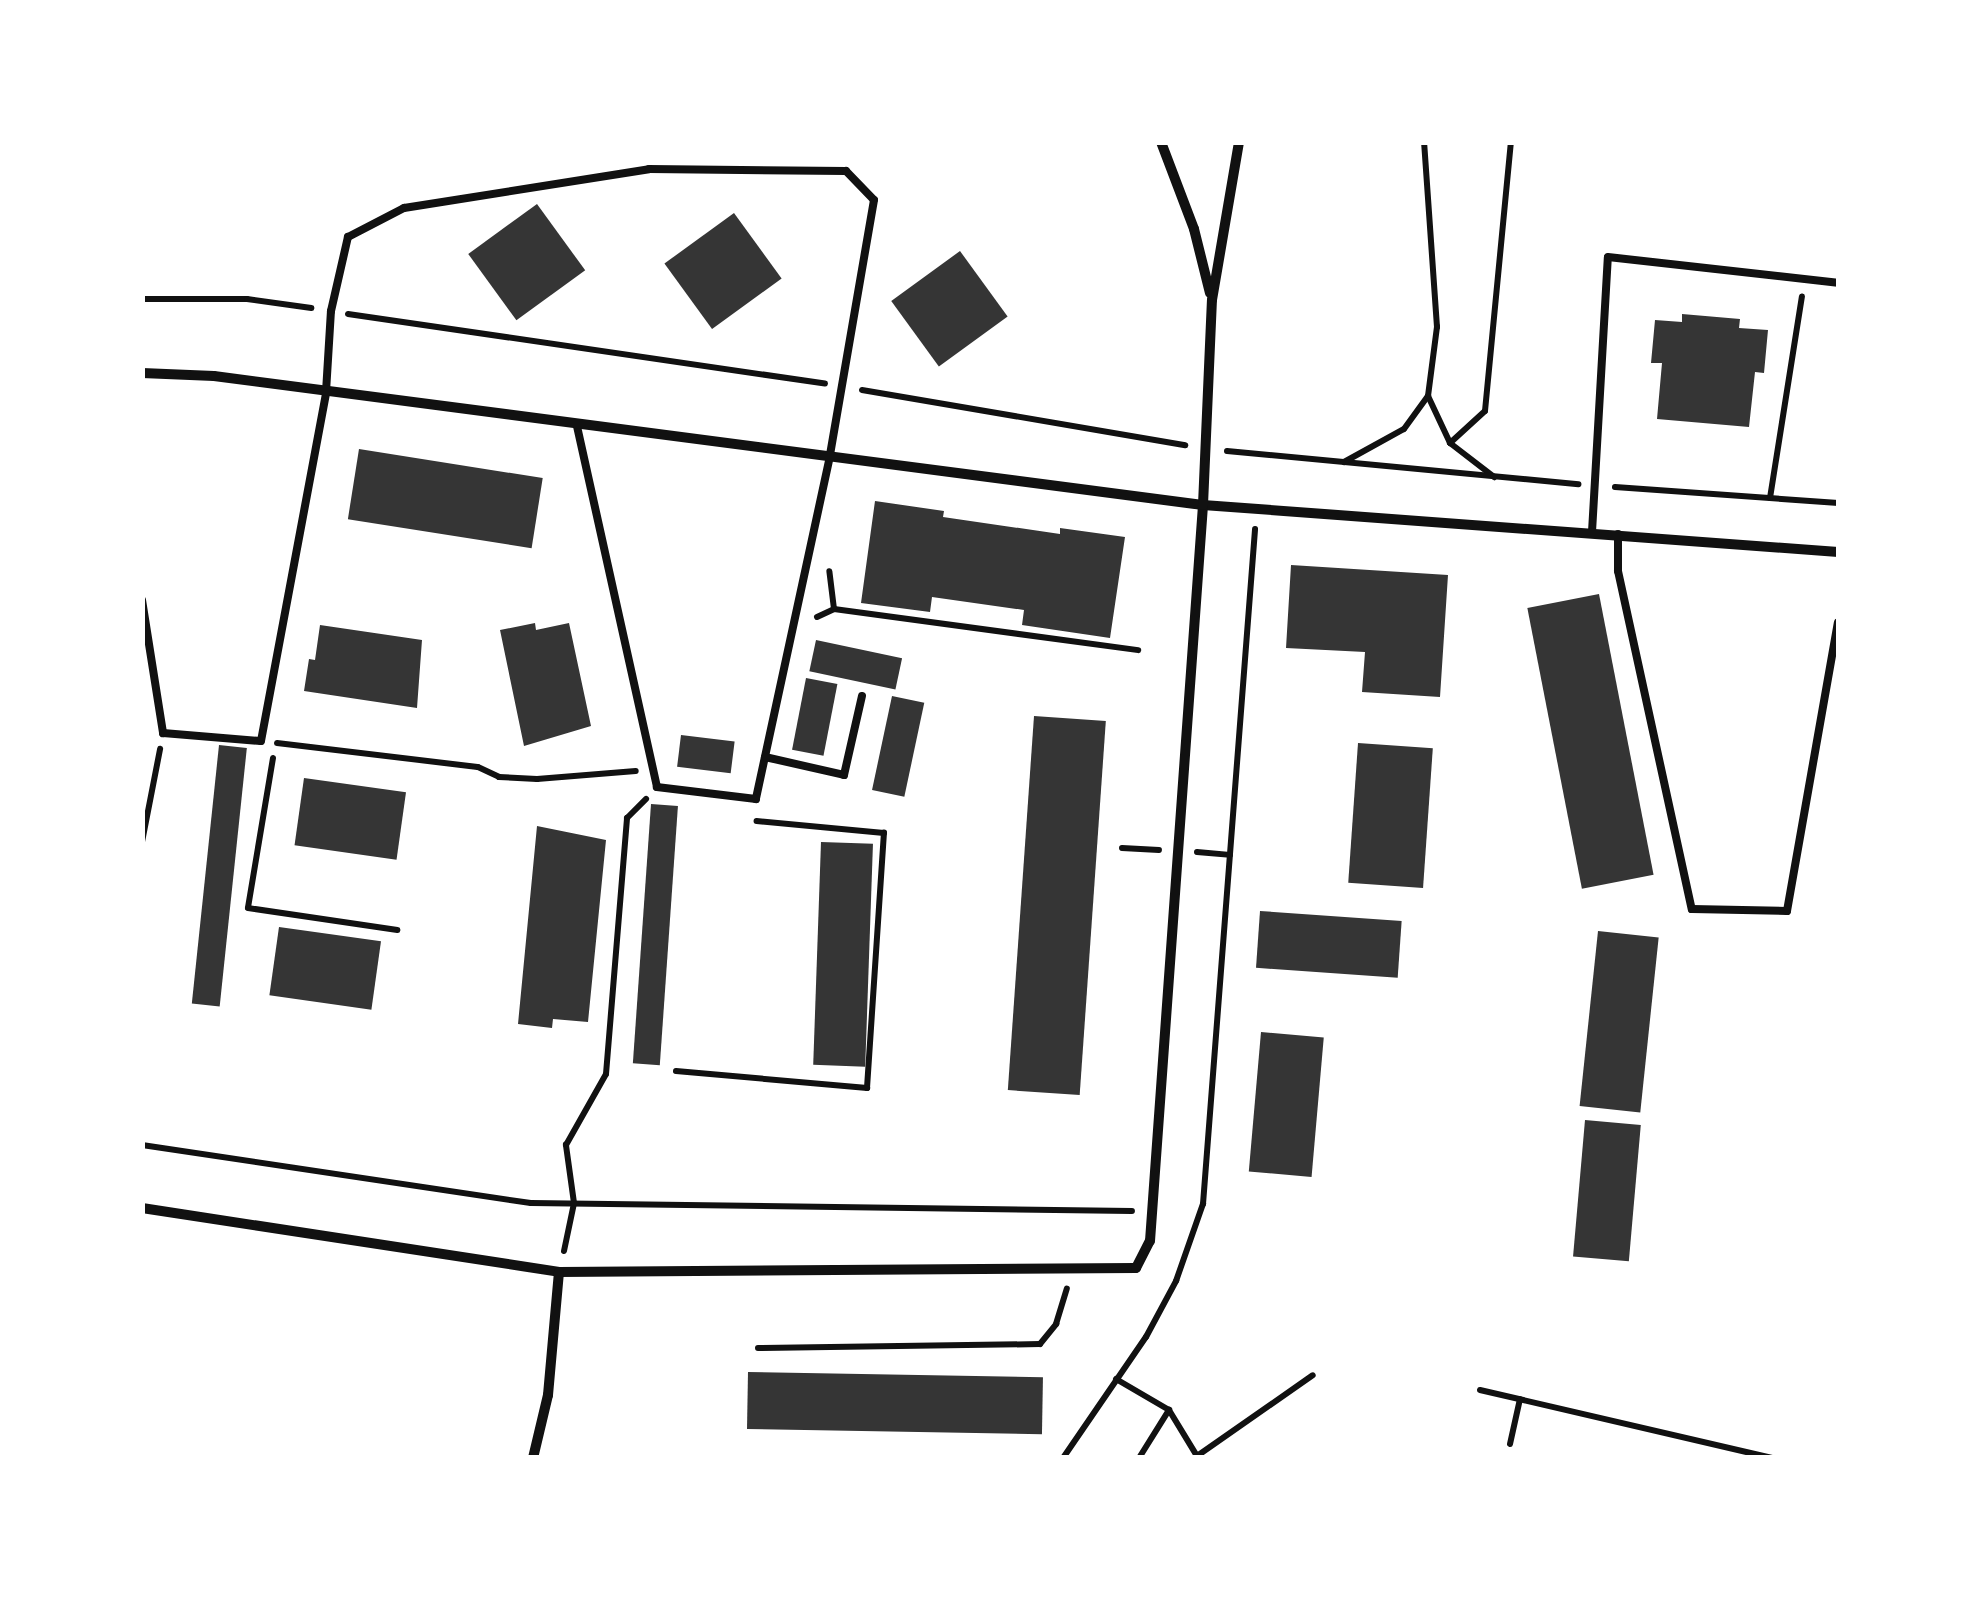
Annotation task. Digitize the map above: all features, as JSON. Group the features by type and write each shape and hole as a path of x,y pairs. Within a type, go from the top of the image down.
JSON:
{"street":[{"path":"1162,142 1194,229 1212,300"},
{"path":"142,1208 560,1272 1136,1268 1150,1241 1149,1211 1203,505 1212,300 1239,142"},
{"path":"142,372 214,376 1203,505 1838,552"},
{"path":"533,1458 548,1395 560,1272"}],"lane":[{"path":"142,600 162,732 261,741 326,392 330,311 348,236 404,208 649,169 846,171 874,200 830,456 756,800 657,787 577,425"},
{"path":"1592,532 1608,257 1838,282"},
{"path":"1618,534 1618,571 1692,909 1787,911 1838,622"},
{"path":"765,757 844,775 862,696"}],"path":[{"path":"1341,464 1404,429 1428,396 1438,327 1424,142"},
{"path":"1450,442 1485,411 1511,142"},
{"path":"1770,498 1805,278"},
{"path":"142,300 247,299 842,387 1205,448 1495,478 1838,504"},
{"path":"1428,396 1450,442 1495,478"},
{"path":"1063,1458 1176,1281 1204,1204 1257,509"},
{"path":"834,609 1138,650"},
{"path":"142,842 162,732"},
{"path":"261,741 478,768 499,777 536,779 654,770"},
{"path":"275,743 248,908 398,930"},
{"path":"560,1272 574,1202 566,1145 606,1074 627,818 657,787"},
{"path":"676,1071 867,1088 884,833 753,820 750,798"},
{"path":"142,1145 531,1203 1149,1211"},
{"path":"758,1348 1040,1344 1056,1324 1074,1268"},
{"path":"1116,1379 1169,1410 1197,1457 1313,1375"},
{"path":"1480,1390 1773,1458"},
{"path":"1510,1444 1520,1399"},
{"path":"1139,1458 1169,1410"}],"building":[{"path":"537,204 585,270 516,320 468,254"},
{"path":"734,213 782,279 712,329 664,264"},
{"path":"960,251 1008,317 939,366 891,301"},
{"path":"1682,314 1740,319 1739,328 1768,330 1764,373 1755,372 1749,427 1657,419 1662,363 1651,363 1655,320 1682,322"},
{"path":"359,449 543,478 532,548 348,519"},
{"path":"875,501 944,511 943,517 1060,534 1060,528 1125,537 1110,638 1022,625 1024,610 932,597 930,612 861,603"},
{"path":"1291,565 1448,575 1440,697 1362,692 1365,652 1286,648"},
{"path":"1599,594 1654,875 1582,889 1527,608"},
{"path":"535,623 536,630 569,623 591,726 524,746 500,630"},
{"path":"320,625 422,640 417,708 304,691 309,659 315,660"},
{"path":"816,640 902,658 895,690 809,671"},
{"path":"806,678 837,684 823,756 792,750"},
{"path":"892,696 924,703 904,797 872,790"},
{"path":"1034,716 1106,721 1080,1095 1008,1090"},
{"path":"681,735 735,742 731,773 677,767"},
{"path":"1358,743 1433,748 1423,888 1348,883"},
{"path":"219,745 247,748 220,1007 192,1004"},
{"path":"304,778 406,792 397,860 295,845"},
{"path":"651,804 678,806 660,1065 633,1063"},
{"path":"537,826 606,840 588,1022 553,1019 552,1028 518,1024"},
{"path":"821,842 873,844 865,1067 813,1065"},
{"path":"1260,911 1402,921 1398,978 1256,968"},
{"path":"279,927 381,941 371,1010 269,995"},
{"path":"1598,931 1659,937 1640,1112 1580,1106"},
{"path":"1261,1032 1324,1037 1312,1177 1249,1171"},
{"path":"1585,1120 1641,1125 1629,1261 1573,1256"},
{"path":"748,1372 1043,1377 1042,1434 747,1429"}]}
